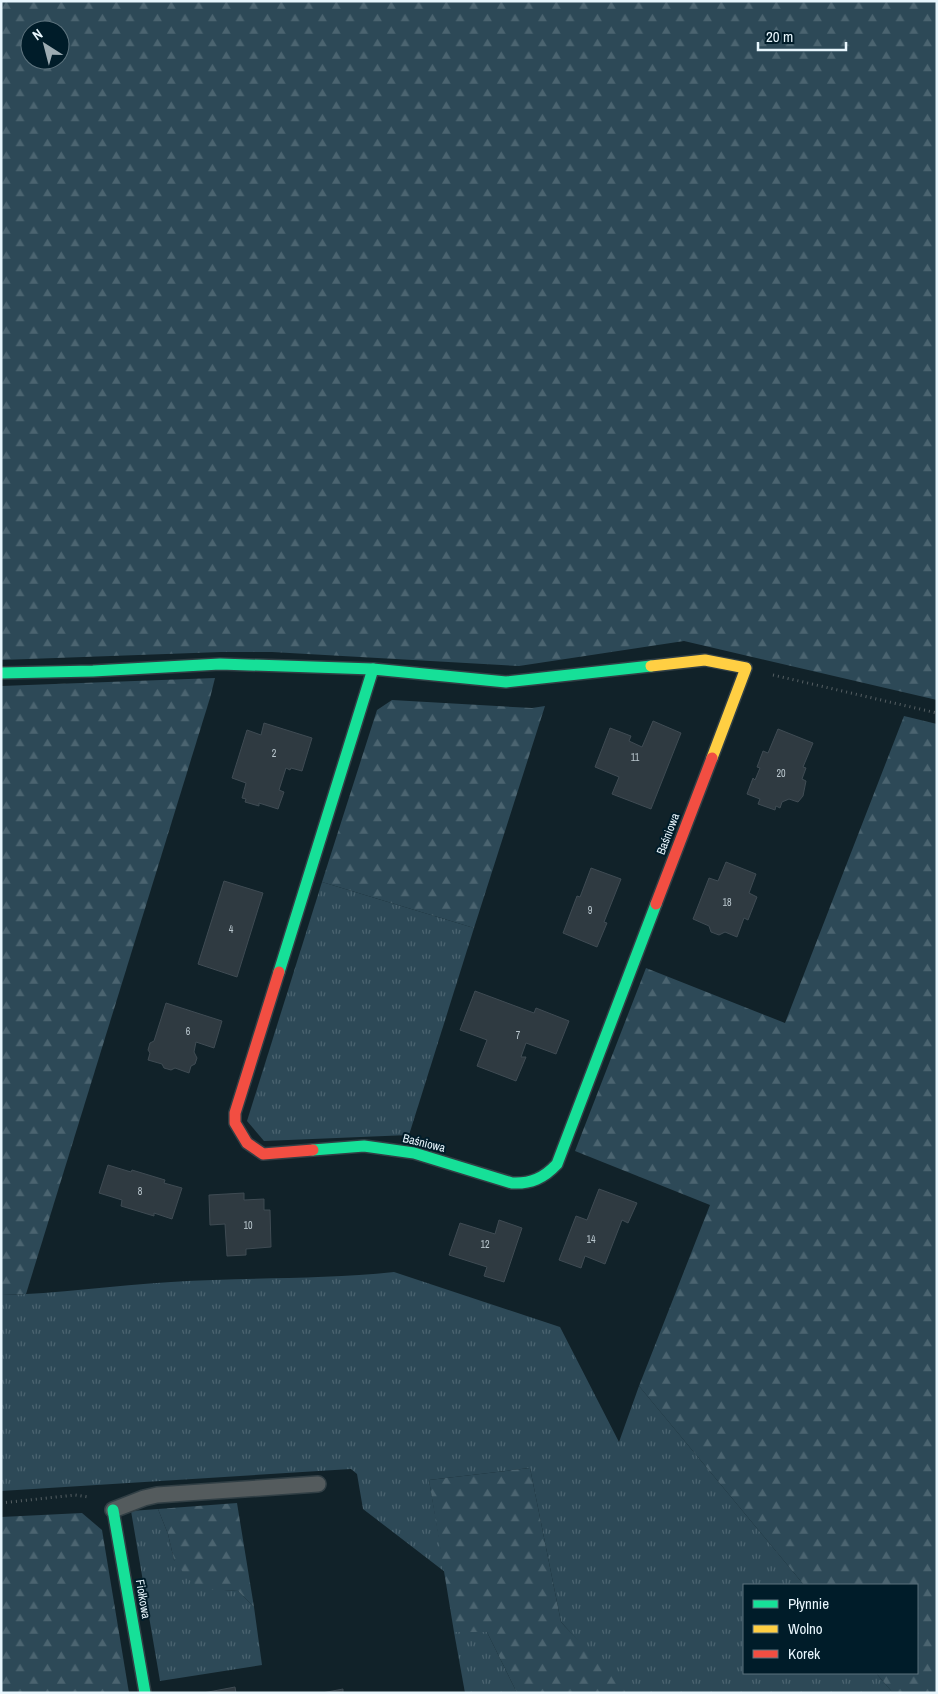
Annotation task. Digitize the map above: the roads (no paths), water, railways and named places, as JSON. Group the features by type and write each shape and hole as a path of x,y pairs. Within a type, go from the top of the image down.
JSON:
{"street":[{"name":"Baśniowa","path":"705,660 746,668 557,1164 546,1176 535,1181 523,1184 512,1183 414,1153 364,1146 263,1154 247,1144 235,1122 235,1113 373,669 506,682 705,660"},
{"path":"1,673 93,671 220,664 373,669"},
{"name":"Fiołkowa","path":"113,1510 145,1693"}],"lane":[{"path":"113,1510 157,1495 318,1484"}]}
